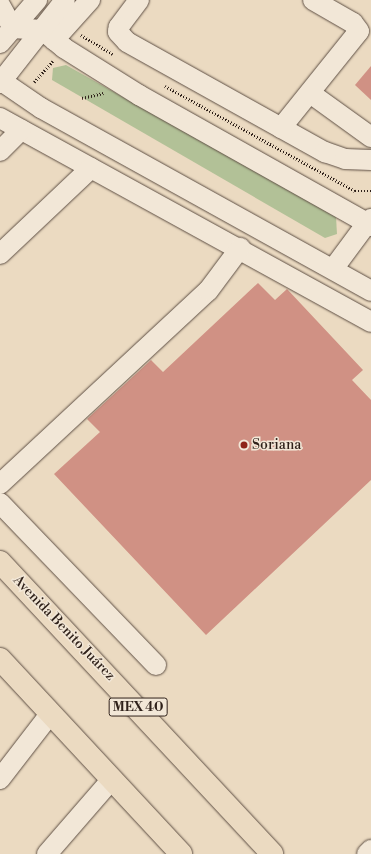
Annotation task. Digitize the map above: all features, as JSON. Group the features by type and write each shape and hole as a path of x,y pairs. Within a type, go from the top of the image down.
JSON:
{"main road":[{"name":"Avenida Benito Juárez","path":"0,562 272,854"},
{"path":"0,659 180,854"}],"street":[{"path":"0,43 37,0"},
{"path":"53,39 65,0"},
{"path":"90,0 53,39 1,81 23,95 371,291"},
{"path":"139,0 119,27 121,37 281,128 336,157 369,156"},
{"path":"281,128 359,31 353,23 313,0"},
{"path":"0,5 13,28 53,39 139,95 370,223 333,269"},
{"path":"310,93 371,137"},
{"path":"0,118 240,248 371,322"},
{"path":"0,151 21,130"},
{"path":"0,254 91,168"},
{"path":"2,478 202,297 240,248"},
{"path":"0,503 156,665"},
{"path":"0,779 50,714"},
{"path":"47,854 111,780"},
{"path":"367,854 371,850"}],"path":[{"path":"23,95 53,39"},
{"path":"82,98 105,93"}],"green space":[{"path":"66,65 336,217 337,234 325,238 52,80 53,68"}],"building":[{"path":"371,66 371,100 355,85"},
{"path":"258,283 275,300 287,289 363,370 352,380 371,400 371,480 206,635 54,474 100,432 87,419 151,360 163,372"}],"place":[{"name":"Soriana","path":"244,445"}]}
